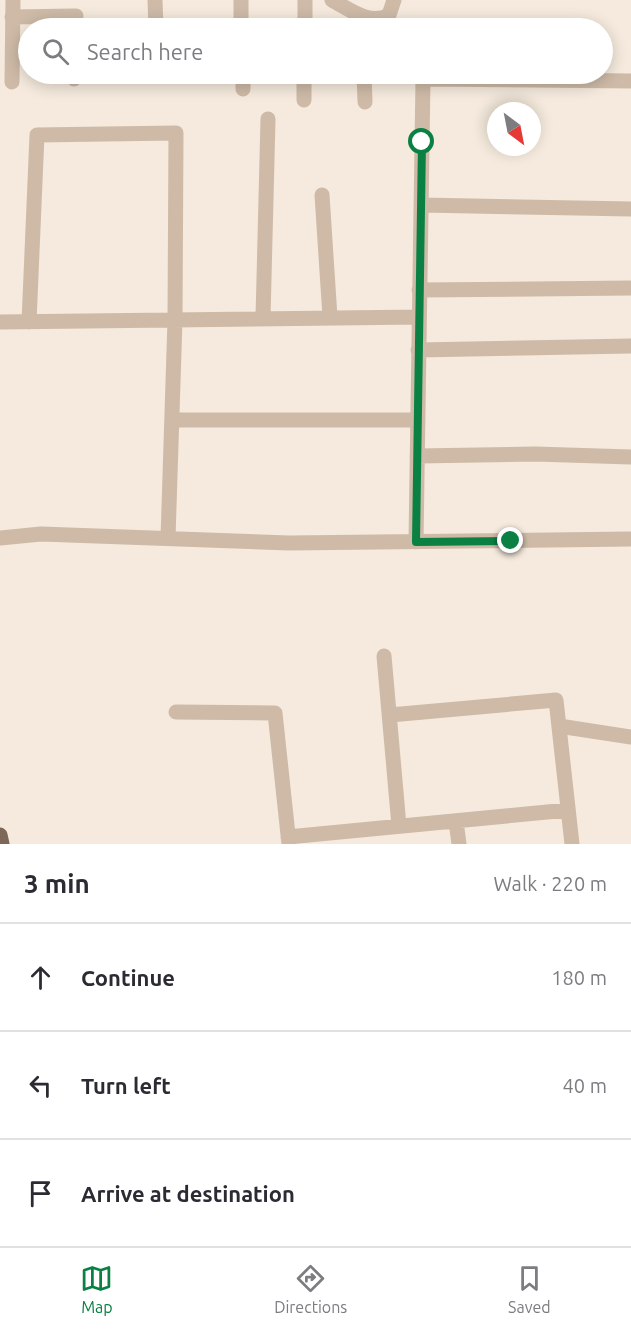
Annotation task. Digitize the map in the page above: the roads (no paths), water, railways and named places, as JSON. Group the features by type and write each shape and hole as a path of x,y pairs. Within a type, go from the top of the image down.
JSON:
{"main road":[{"path":"0,835 2,844"}],"street":[{"path":"12,82 13,0"},
{"path":"155,0 156,18"},
{"path":"241,0 242,18"},
{"path":"305,0 305,18"},
{"path":"332,0 357,18"},
{"path":"384,18 389,15 394,0"},
{"path":"12,17 76,16 76,18"},
{"path":"613,81 631,81"},
{"path":"243,84 243,89"},
{"path":"304,84 304,100"},
{"path":"364,84 365,102"},
{"path":"416,542 423,84"},
{"path":"264,318 268,118"},
{"path":"29,322 37,135 176,133 175,320 168,538"},
{"path":"322,195 330,317"},
{"path":"421,205 631,209"},
{"path":"420,290 631,288"},
{"path":"0,322 419,317"},
{"path":"418,350 631,346"},
{"path":"172,420 417,420"},
{"path":"417,456 535,454 631,457"},
{"path":"0,538 40,534 289,543 631,539"},
{"path":"384,656 399,826"},
{"path":"390,715 556,700 572,844"},
{"path":"176,712 275,713 289,841 399,826 568,810"},
{"path":"559,726 631,737"},
{"path":"456,821 459,844"}]}
